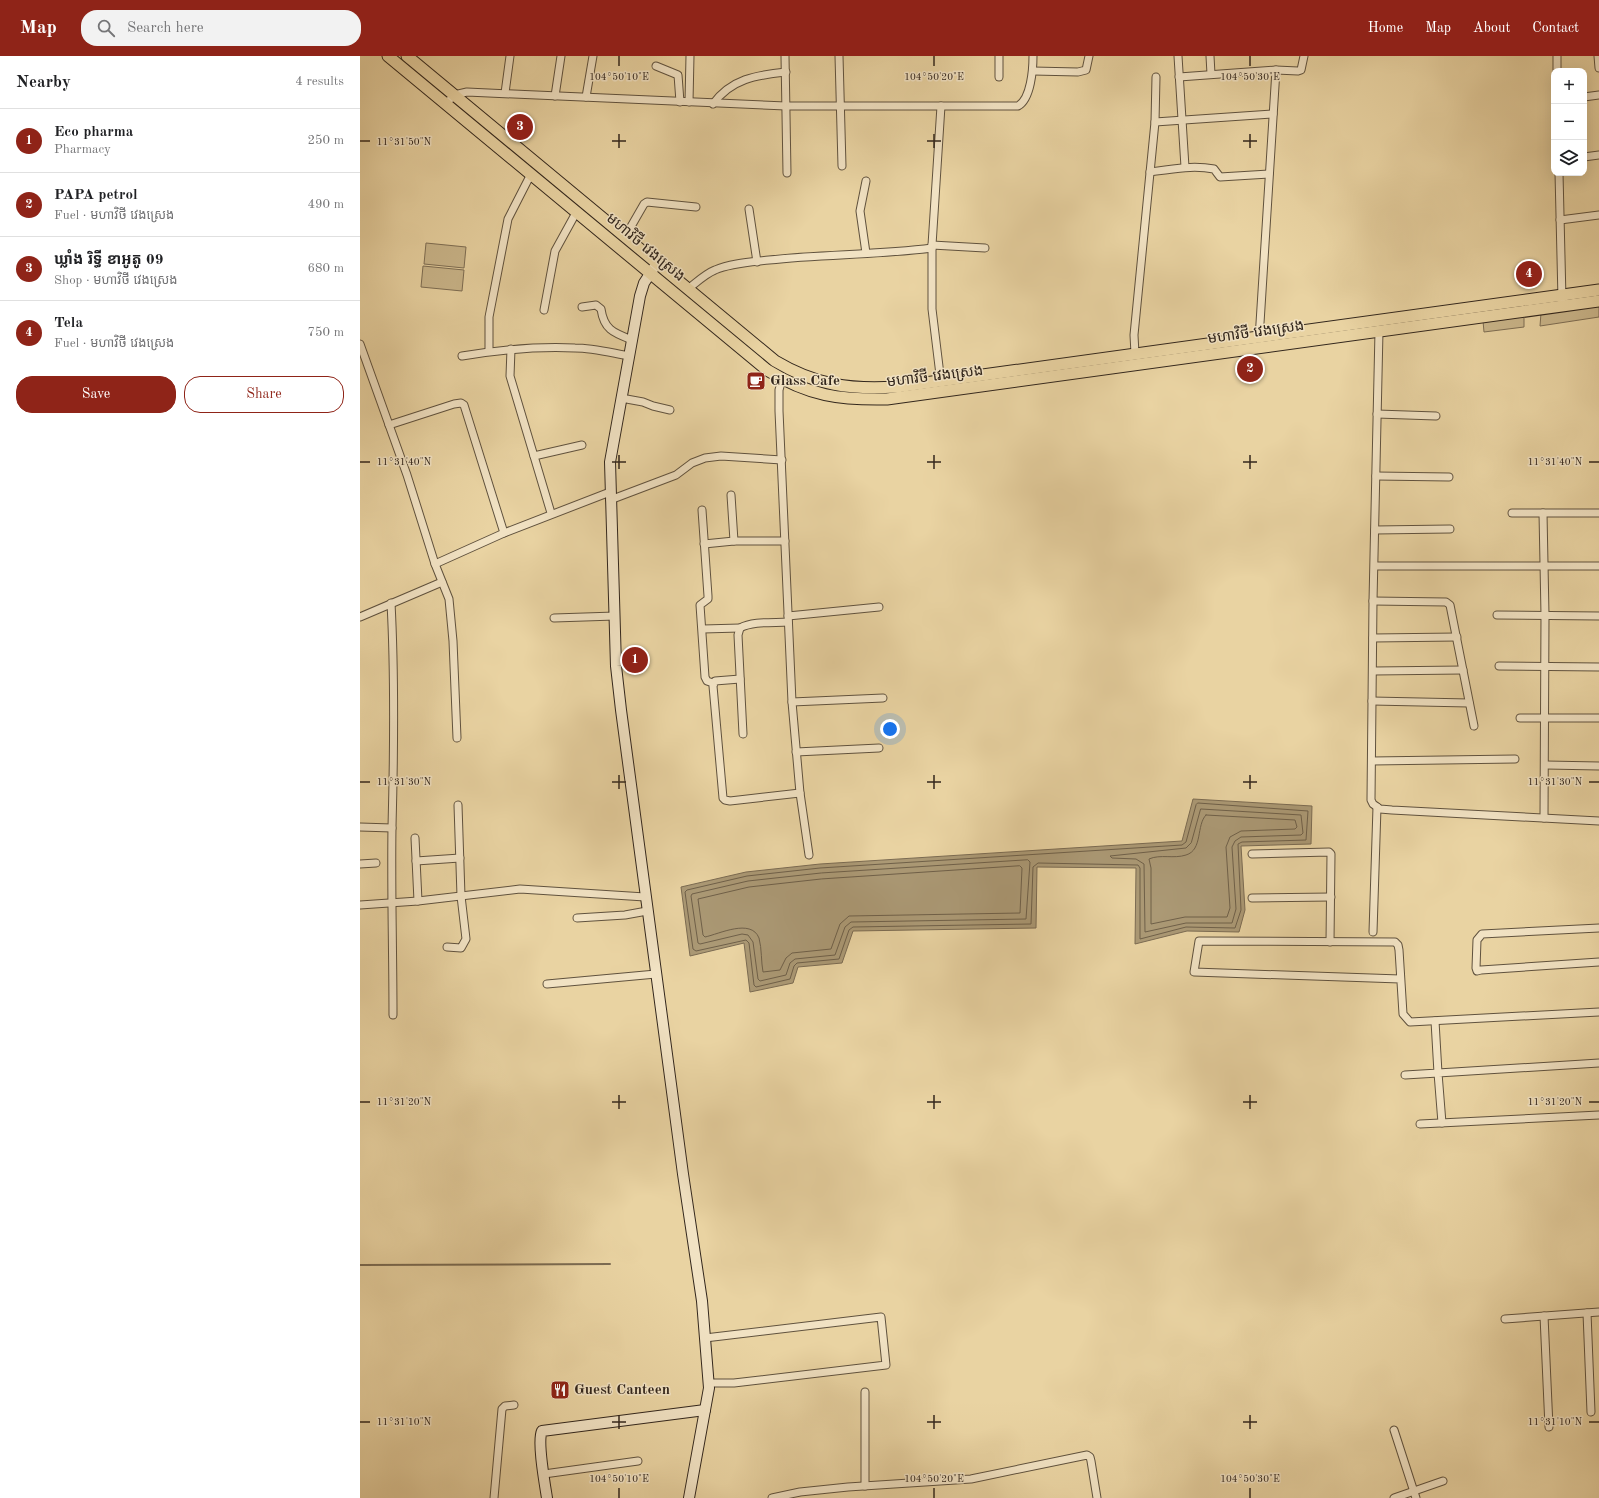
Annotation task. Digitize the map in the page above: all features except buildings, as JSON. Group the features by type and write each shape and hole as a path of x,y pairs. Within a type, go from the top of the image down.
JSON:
{"main road":[{"name":"មហាវិថី វេងស្រេង","path":"388,56 577,211 767,370 806,390 828,396 852,400 887,399 942,386 1135,354 1379,331 1447,322 1562,300 1599,290"},
{"name":"មហាវិថី វេងស្រេង","path":"407,56 775,361 808,378 830,385 870,389 942,386 1259,342 1445,311 1562,300 1599,301"},
{"path":"1445,311 1447,322"}],"street":[{"path":"505,94 510,56"},
{"path":"555,96 561,56"},
{"path":"586,97 593,56"},
{"path":"689,102 690,56"},
{"path":"785,56 787,173"},
{"path":"839,56 842,166"},
{"path":"999,56 999,77"},
{"path":"446,104 454,95 467,92 713,104 786,106 1018,106 1026,99 1033,71 1033,56"},
{"path":"1033,71 1078,72 1086,70 1089,63 1089,56"},
{"path":"1178,56 1185,168"},
{"path":"1210,56 1211,74"},
{"path":"1179,77 1276,70 1301,70 1304,56"},
{"path":"1557,56 1557,68"},
{"path":"1598,56 1599,68"},
{"path":"656,66 678,75 680,102"},
{"path":"1259,342 1276,70"},
{"path":"713,104 722,92 746,79 786,72"},
{"path":"1135,354 1134,335 1155,122 1156,77"},
{"path":"1587,97 1599,95"},
{"path":"941,106 932,246 932,309 942,386"},
{"path":"1155,122 1273,114"},
{"path":"1587,157 1599,155"},
{"path":"1150,172 1185,168 1214,169 1220,177 1269,174"},
{"path":"489,351 489,317 508,219 531,174"},
{"path":"1559,176 1562,300"},
{"path":"866,181 860,211 866,253"},
{"path":"625,237 644,204 647,202 696,207"},
{"path":"749,209 757,262"},
{"path":"544,310 555,251 577,211"},
{"path":"1560,220 1599,215"},
{"path":"688,289 716,270 757,262 866,253 898,252 932,246 985,248"},
{"path":"657,264 649,272 640,296 610,462 610,496 618,692 645,897 702,1301 705,1338 708,1383 705,1410 689,1498"},
{"path":"582,307 596,305 601,310 602,320 608,327 615,333 632,340"},
{"path":"1379,331 1375,566 1373,601 1374,671 1372,701 1371,800 1380,809 1429,813 1599,821"},
{"path":"360,344 389,425 435,564 449,599 453,641 457,738"},
{"path":"462,356 489,351 577,348 630,356"},
{"path":"511,350 510,376 551,513"},
{"path":"782,378 779,390 779,411 792,702 800,793 809,855"},
{"path":"621,398 670,410"},
{"path":"389,425 454,404 464,404 504,533"},
{"path":"1377,414 1436,416"},
{"path":"534,456 582,445"},
{"path":"435,564 551,513 676,475 692,463 705,458 721,456 782,460"},
{"path":"1376,476 1449,478"},
{"path":"731,495 734,541"},
{"path":"702,510 708,596 708,599 700,604 703,629 705,676 707,681 713,683 715,681 740,679"},
{"path":"1512,513 1599,513"},
{"path":"1544,514 1546,666 1546,765 1544,818"},
{"path":"1375,530 1450,529"},
{"path":"704,544 734,541 785,541"},
{"path":"1375,566 1599,566"},
{"path":"360,617 442,582"},
{"path":"1373,601 1446,602 1450,604 1474,726"},
{"path":"391,603 395,742 392,828 393,1015"},
{"path":"703,629 740,628 745,625 879,607"},
{"path":"1497,615 1599,616"},
{"path":"554,618 615,616"},
{"path":"740,628 738,635 743,734"},
{"path":"1373,638 1456,637"},
{"path":"1499,666 1599,667"},
{"path":"1374,671 1463,670"},
{"path":"713,683 723,798 725,800 800,793"},
{"path":"792,702 883,698"},
{"path":"1372,701 1470,703"},
{"path":"1520,718 1599,718"},
{"path":"796,752 879,748"},
{"path":"1372,761 1515,759"},
{"path":"1546,765 1599,766"},
{"path":"447,948 461,948 466,939 462,896 458,805"},
{"path":"1373,932 1377,806"},
{"path":"360,827 392,828"},
{"path":"414,838 418,901"},
{"path":"1252,854 1329,852 1331,854 1330,942"},
{"path":"416,861 460,858"},
{"path":"360,864 376,864"},
{"path":"360,905 418,901 520,889 645,897"},
{"path":"1252,898 1331,897"},
{"path":"577,918 625,915 647,911"},
{"path":"1599,928 1482,934 1477,940 1476,968 1477,970 1481,970 1599,962"},
{"path":"1400,979 1194,972 1199,941 1395,942 1398,945 1399,950 1403,1014 1406,1020 1410,1022 1599,1012"},
{"path":"547,984 656,974"},
{"path":"1435,1021 1442,1123"},
{"path":"1405,1075 1599,1063"},
{"path":"1420,1124 1599,1115"},
{"path":"1505,1319 1599,1312"},
{"path":"1587,1313 1591,1412"},
{"path":"1544,1316 1549,1427"},
{"path":"705,1338 881,1317 886,1365 734,1383 708,1383"},
{"path":"865,1392 865,1486"},
{"path":"494,1498 502,1409 504,1406 514,1406"},
{"path":"547,1498 541,1434 546,1430 705,1410"},
{"path":"1394,1430 1415,1494"},
{"path":"772,1498 800,1492 971,1479 1087,1455 1090,1457 1091,1461 1096,1498"},
{"path":"544,1474 638,1461"},
{"path":"1394,1498 1415,1494 1443,1481"}],"shaded area":[{"path":"426,243 466,247 464,268 424,264"},
{"path":"423,266 464,270 462,291 421,287"},
{"path":"1599,305 1599,317 1540,326 1541,313"},
{"path":"1524,316 1524,327 1484,332 1483,321"}],"water":[{"path":"1193,799 1312,806 1311,844 1241,846 1245,910 1239,932 1187,931 1135,944 1136,868 1037,867 1036,928 853,931 842,963 798,967 793,983 750,992 744,943 690,956 681,887 746,872 820,864 1182,841"}],"waterway":[{"path":"360,1265 610,1264"}],"place":[{"name":"ឃ្លាំង រិទ្ធី ខាអូតូ 09","path":"520,127"},
{"name":"Tela","path":"1529,274"},
{"name":"PAPA petrol","path":"1250,369"},
{"name":"Glass Cafe","path":"756,381"},
{"name":"Eco pharma","path":"635,660"},
{"name":"Guest Canteen","path":"560,1390"}]}
